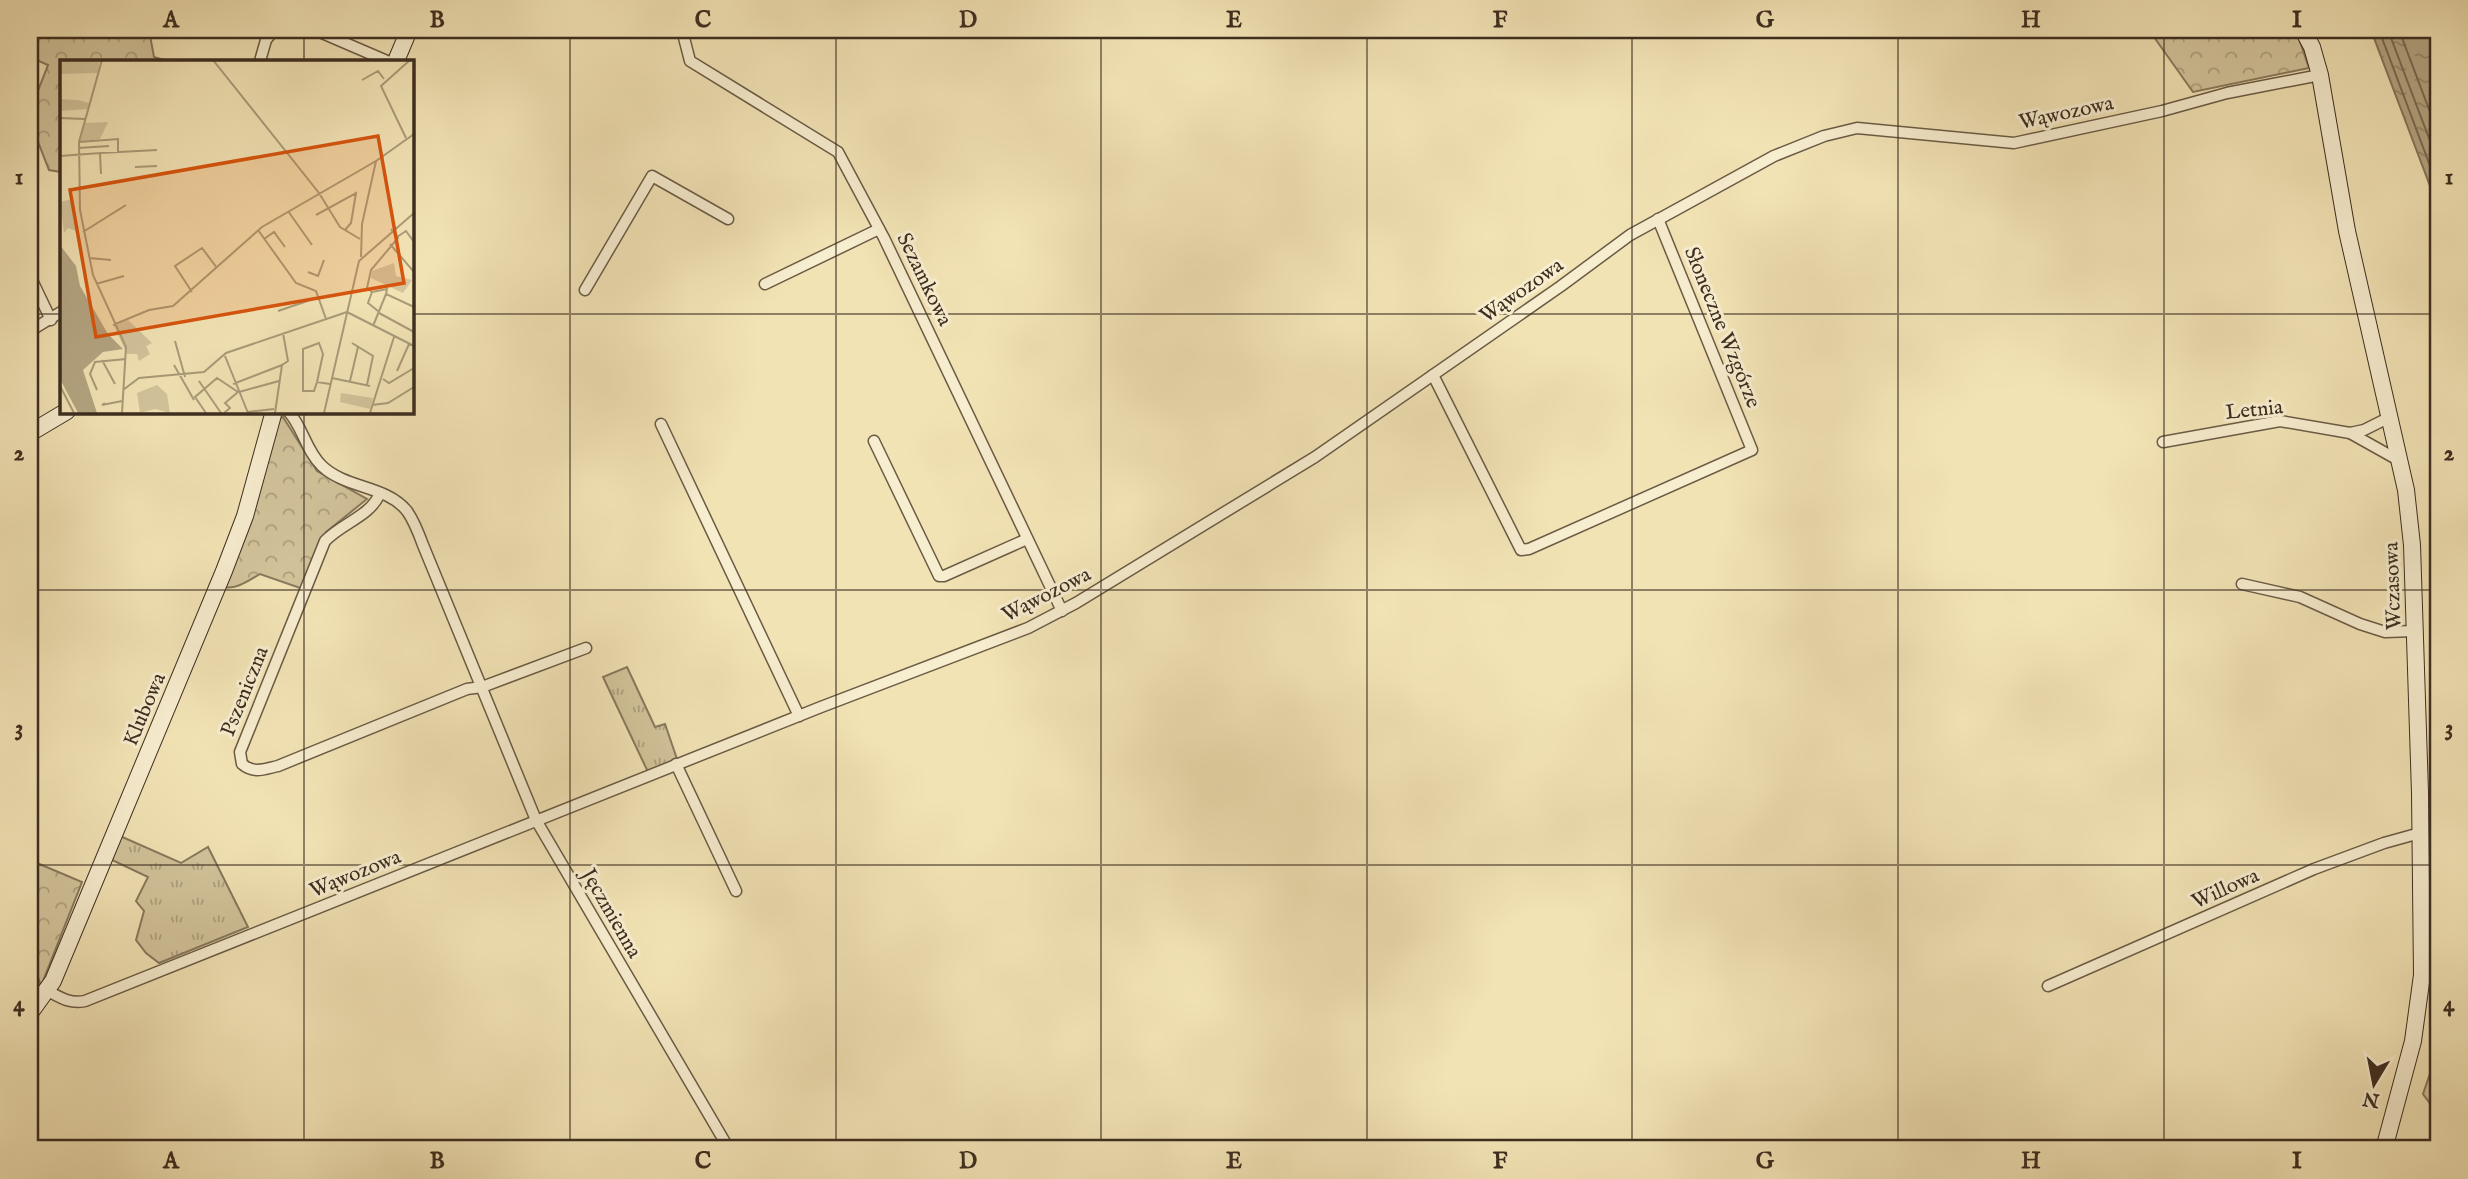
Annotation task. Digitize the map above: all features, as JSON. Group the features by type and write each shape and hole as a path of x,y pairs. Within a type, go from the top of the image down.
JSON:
{"street":[{"path":"260,60 266,40 274,30"},
{"path":"315,30 385,60"},
{"path":"396,60 409,30"},
{"name":"Sezamkowa","path":"682,30 690,61 838,152 879,229 1062,611"},
{"name":"Wczasowa","path":"2303,30 2312,47 2320,75 2347,231 2400,461 2410,517 2423,942 2419,1009 2384,1149"},
{"name":"Wąwozowa","path":"48,991 74,1003 85,1001 676,764 1028,628 1062,611 1315,457 1630,235 1774,156 1824,136 1857,128 2014,142 2162,111 2227,93 2320,75"},
{"path":"585,290 652,176 728,219"},
{"name":"Słoneczne Wzgórze","path":"1433,375 1521,550 1529,549 1752,450 1658,219"},
{"path":"765,284 879,229"},
{"path":"30,276 51,320"},
{"path":"30,331 60,313"},
{"path":"30,433 64,413"},
{"name":"Klubowa","path":"30,1013 48,991 241,527 273,413"},
{"name":"Jęczmienna","path":"289,413 322,466 338,477 380,492 396,501 416,527 536,820 729,1149"},
{"path":"2350,433 2364,430 2390,417"},
{"name":"Letnia","path":"2162,442 2280,421 2350,433 2400,461"},
{"path":"661,424 799,716"},
{"path":"874,441 939,576 1027,539"},
{"name":"Pszeniczna","path":"380,492 376,504 334,532 326,541 240,752 242,764 249,770 259,771 278,765 467,689 482,687"},
{"path":"2242,584 2300,597 2332,613 2385,632 2415,631"},
{"path":"482,687 586,648"},
{"path":"676,764 736,891"},
{"name":"Willowa","path":"2048,986 2314,869 2420,833"}],"green space":[{"path":"30,30 149,30 154,57 164,60 60,60 60,172 49,170 30,121 30,111 48,65 30,57"},
{"path":"2149,30 2296,30 2309,68 2193,92"},
{"path":"283,417 317,471 367,499 326,532 303,589 260,574 237,586 223,587 280,418"},
{"path":"627,667 655,727 665,724 677,759 648,772 603,677"},
{"path":"120,836 181,863 208,847 248,927 159,963 146,953 136,940 144,911 136,901 148,877 110,859"},
{"path":"30,860 82,882 41,986 30,953"},
{"path":"2438,1050 2438,1077 2430,1082 2436,1107 2432,1106 2423,1094"}],"water":[{"path":"2371,30 2438,30 2438,207"}]}
